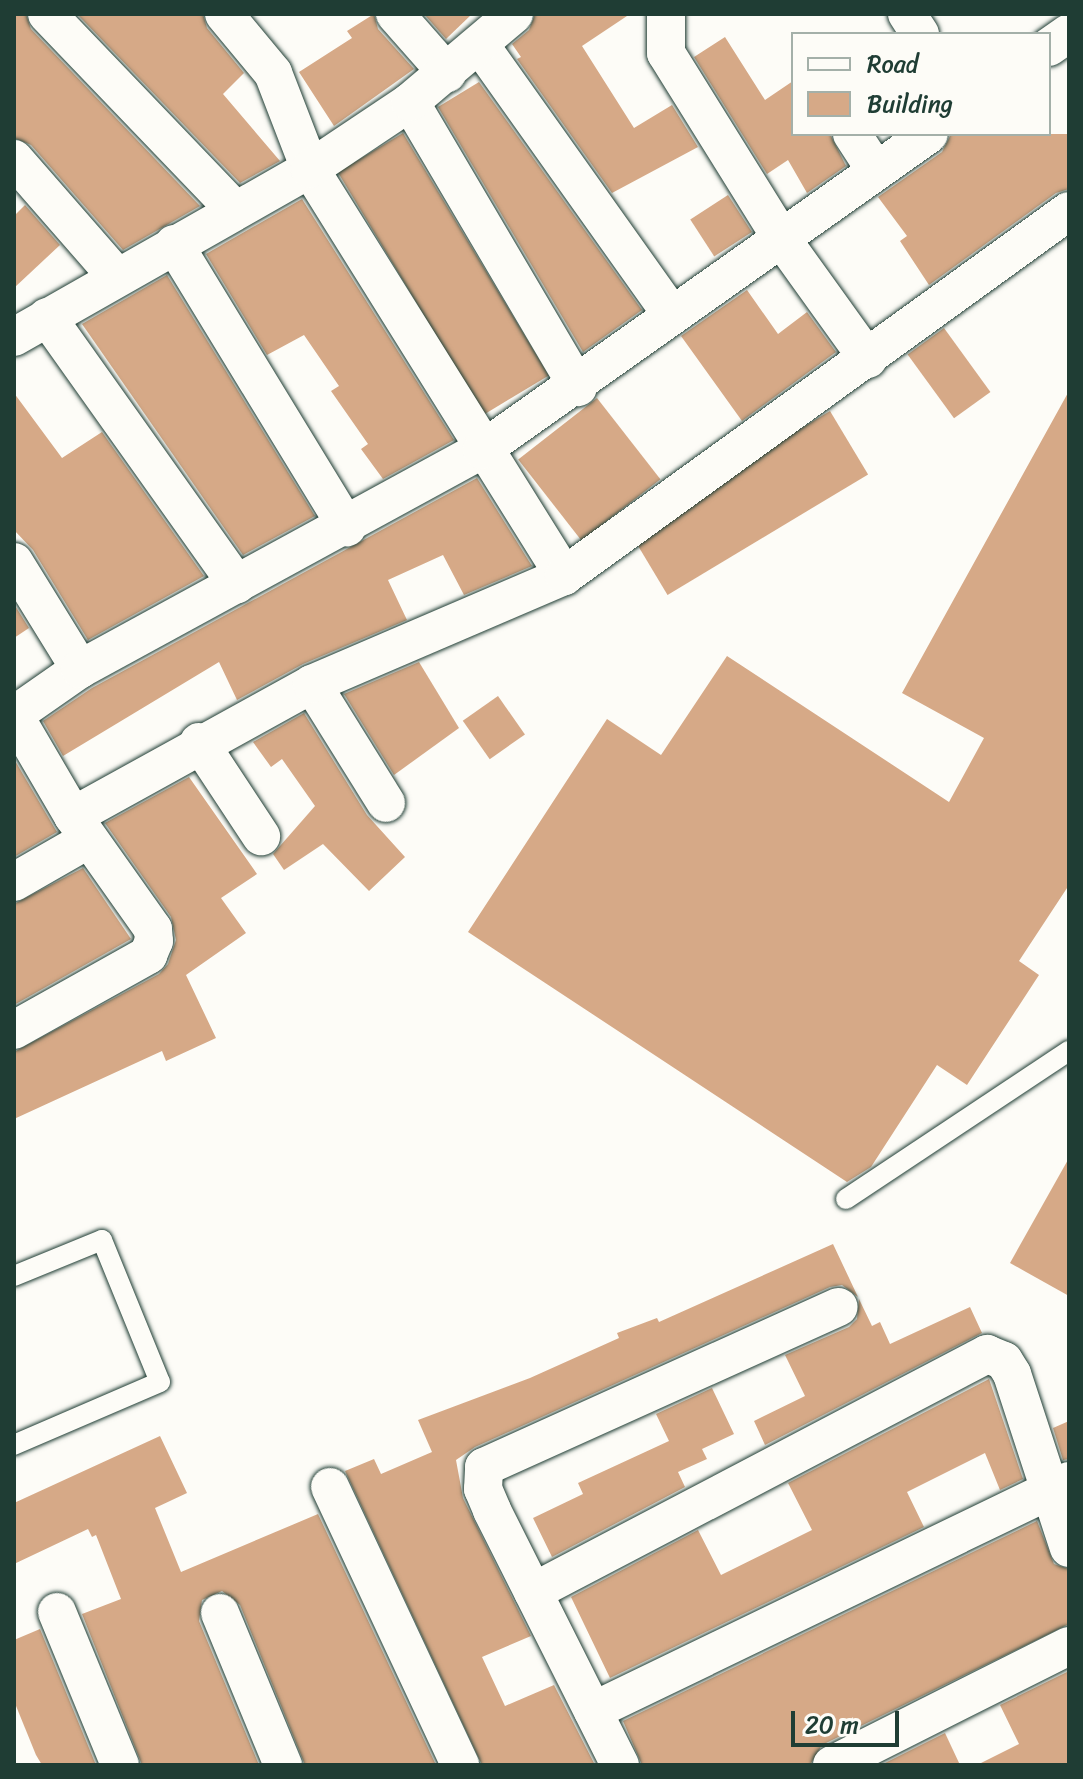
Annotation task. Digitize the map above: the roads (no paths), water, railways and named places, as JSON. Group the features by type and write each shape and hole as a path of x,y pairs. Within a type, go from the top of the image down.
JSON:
{"street":[{"path":"47,14 233,208"},
{"path":"224,14 273,73 310,169 482,450 564,576"},
{"path":"395,14 447,73"},
{"path":"666,14 666,53 781,238 868,359"},
{"path":"907,14 919,32"},
{"path":"14,337 233,208 310,169 410,102 480,45 509,15"},
{"path":"1051,46 1069,33"},
{"path":"480,45 672,315"},
{"path":"410,102 578,387"},
{"path":"853,136 876,171"},
{"path":"14,1030 148,955 154,941 153,929 81,828 14,715 80,669 347,527 482,450 578,387 672,315 926,136"},
{"path":"19,174 117,277"},
{"path":"14,882 81,828 199,742 312,684 564,576 1069,211"},
{"path":"174,244 347,527"},
{"path":"47,317 237,584"},
{"path":"16,567 80,669"},
{"path":"312,684 386,803"},
{"path":"199,742 261,836"},
{"path":"620,1765 483,1489 484,1467 839,1307"},
{"path":"533,1592 987,1354 1004,1361 1012,1374 1058,1486 1069,1548"},
{"path":"593,1711 1058,1486"},
{"path":"330,1487 460,1765"},
{"path":"57,1612 120,1765"},
{"path":"220,1613 283,1765"},
{"path":"832,1765 1069,1646"}],"lane":[{"path":"846,1199 1069,1051"},
{"path":"14,1276 102,1240 160,1382 14,1445"}]}
